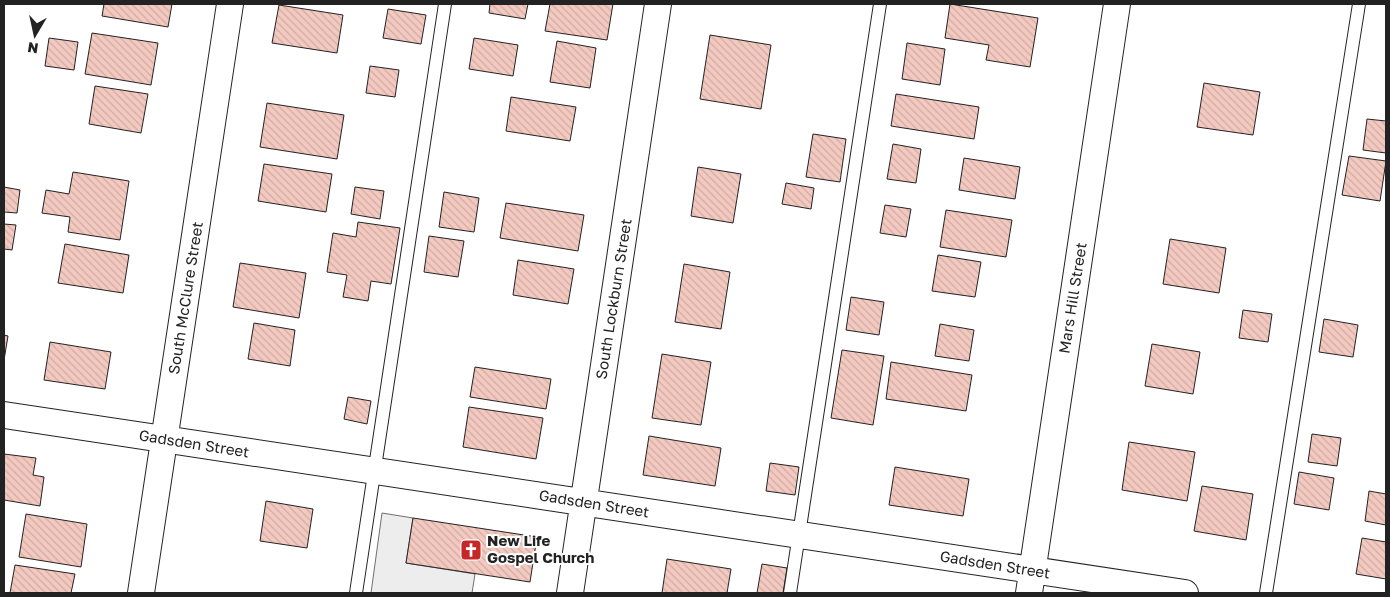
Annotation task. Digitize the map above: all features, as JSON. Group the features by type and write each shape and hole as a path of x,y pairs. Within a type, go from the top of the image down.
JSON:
{"street":[{"name":"South McClure Street","path":"141,593 230,4"},
{"name":"South Lockburn Street","path":"570,593 658,4"},
{"name":"Mars Hill Street","path":"1031,582 1117,4"},
{"name":"Gadsden Street","path":"4,415 799,535 1031,582 1185,593"}],"lane":[{"path":"356,593 445,4"},
{"path":"790,593 880,4"},
{"path":"1266,593 1359,4"}],"shaded area":[{"path":"382,513 413,518 406,563 475,574 472,593 371,593"}],"building":[{"path":"104,4 172,4 168,27 102,16"},
{"path":"490,4 528,4 525,19 489,13"},
{"path":"550,4 613,4 607,40 545,31"},
{"path":"950,4 1038,18 1030,67 986,60 989,45 945,38"},
{"path":"279,5 343,15 337,53 272,43"},
{"path":"388,9 426,15 421,44 383,38"},
{"path":"92,33 158,43 151,85 85,74"},
{"path":"710,35 771,45 761,109 700,99"},
{"path":"49,38 78,42 74,70 45,66"},
{"path":"474,38 518,45 513,76 469,69"},
{"path":"557,41 596,48 590,88 550,82"},
{"path":"907,43 945,49 940,85 902,79"},
{"path":"370,66 399,70 395,97 366,93"},
{"path":"1204,83 1260,92 1253,135 1197,127"},
{"path":"95,86 148,94 141,133 89,124"},
{"path":"896,94 979,107 974,139 891,126"},
{"path":"511,97 576,107 570,141 506,131"},
{"path":"267,103 344,115 337,159 260,147"},
{"path":"1367,119 1386,121 1386,153 1363,150"},
{"path":"813,134 846,139 840,182 806,177"},
{"path":"893,144 921,149 916,183 887,179"},
{"path":"1349,156 1386,161 1380,201 1342,195"},
{"path":"964,158 1020,167 1015,199 959,190"},
{"path":"264,164 332,174 326,212 258,201"},
{"path":"698,167 741,174 733,223 691,216"},
{"path":"73,172 129,181 120,240 68,232 70,217 42,213 46,190 69,194"},
{"path":"786,183 814,188 811,209 782,204"},
{"path":"4,187 20,190 17,213 4,212"},
{"path":"355,187 384,191 380,219 351,214"},
{"path":"444,192 479,198 474,232 439,227"},
{"path":"506,203 584,215 578,251 500,238"},
{"path":"885,205 911,209 906,237 880,233"},
{"path":"946,210 1012,220 1006,257 940,247"},
{"path":"358,222 400,228 391,284 371,281 368,301 343,297 347,275 327,272 333,233 356,237"},
{"path":"4,224 16,225 12,250 4,249"},
{"path":"429,236 464,241 458,277 424,272"},
{"path":"1170,239 1226,248 1219,293 1163,284"},
{"path":"65,244 129,255 123,293 58,283"},
{"path":"938,255 981,262 975,297 932,291"},
{"path":"518,260 574,269 568,304 513,295"},
{"path":"240,263 306,273 299,318 233,307"},
{"path":"684,264 730,272 721,329 675,322"},
{"path":"851,297 884,302 879,335 846,330"},
{"path":"1243,310 1272,314 1268,342 1239,338"},
{"path":"1324,319 1358,325 1353,357 1319,352"},
{"path":"254,323 295,330 290,366 248,359"},
{"path":"940,324 974,330 969,361 935,356"},
{"path":"4,335 8,336 4,360"},
{"path":"50,342 111,352 105,389 44,380"},
{"path":"1152,344 1200,352 1193,394 1145,386"},
{"path":"842,350 884,356 873,425 831,418"},
{"path":"662,354 711,362 701,425 652,418"},
{"path":"891,362 972,375 966,411 886,399"},
{"path":"475,367 551,379 546,409 470,397"},
{"path":"348,397 371,401 367,424 344,419"},
{"path":"469,407 543,418 536,459 463,447"},
{"path":"1312,434 1341,438 1337,466 1308,462"},
{"path":"649,436 721,448 715,486 643,475"},
{"path":"1129,442 1195,452 1187,501 1122,490"},
{"path":"4,454 36,458 33,475 44,477 40,506 4,500"},
{"path":"770,463 799,467 795,495 766,491"},
{"path":"895,467 969,479 963,516 889,505"},
{"path":"1299,472 1334,478 1329,510 1294,504"},
{"path":"1202,486 1253,494 1246,540 1194,531"},
{"path":"1369,491 1386,494 1386,525 1365,521"},
{"path":"266,501 313,509 307,548 260,541"},
{"path":"26,514 87,524 81,567 19,557"},
{"name":"New Life Gospel Church","path":"413,518 537,537 530,582 406,563"},
{"path":"1362,538 1386,542 1386,579 1356,574"},
{"path":"667,559 731,569 727,593 662,593"},
{"path":"762,564 787,568 783,593 757,593"},
{"path":"15,565 75,574 71,593 10,593"}],"place":[{"name":"New Life Gospel Church","path":"471,550"}]}
